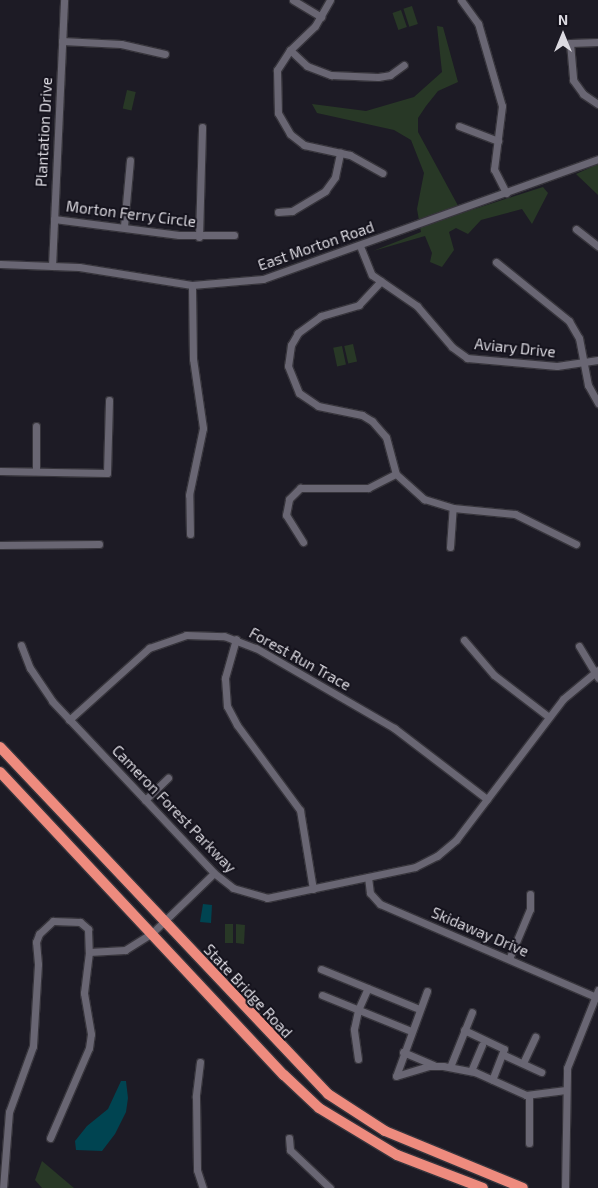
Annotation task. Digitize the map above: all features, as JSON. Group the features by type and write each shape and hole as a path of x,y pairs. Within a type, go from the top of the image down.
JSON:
{"highway":[{"name":"State Bridge Road","path":"0,748 328,1094 386,1132 523,1188"},
{"name":"State Bridge Road","path":"0,772 116,895 149,936 284,1075 320,1108 397,1155 483,1188"}],"street":[{"name":"Plantation Drive","path":"52,266 64,0"},
{"path":"293,0 321,17"},
{"path":"330,0 321,17 281,62 276,77 276,104 280,120 290,134 304,145 340,153 382,173"},
{"path":"461,0 478,23 502,106 494,169 506,193"},
{"path":"62,41 121,44 165,54"},
{"path":"598,42 570,43 573,80 583,94 598,104"},
{"path":"290,50 307,66 331,75 378,77 390,75 404,65"},
{"path":"459,126 498,141"},
{"path":"200,236 202,127"},
{"path":"278,212 292,211 325,191 334,177 340,153"},
{"name":"East Morton Road","path":"0,264 52,266 192,285 263,279 506,193 568,167 598,159"},
{"path":"124,226 130,160"},
{"name":"Morton Ferry Circle","path":"54,219 200,236 234,235"},
{"path":"576,229 598,246"},
{"name":"Aviary Drive","path":"360,246 372,275 417,306 452,347 467,358 558,366 585,364 598,360"},
{"path":"496,262 570,321 579,338 588,385 598,403"},
{"path":"381,281 359,305 321,316 305,325 291,345 288,366 293,384 306,400 318,406 362,415 372,421 386,437 396,474 424,499 453,508 515,514 576,544"},
{"path":"190,534 189,495 203,428 193,359 192,285"},
{"path":"0,471 107,473 109,400"},
{"path":"36,426 36,471"},
{"path":"303,542 286,515 289,500 300,488 368,488 396,474"},
{"path":"450,547 453,508"},
{"path":"0,545 100,544"},
{"name":"Forest Run Trace","path":"69,720 136,653 161,642 186,635 212,634 236,639 394,728 487,799"},
{"path":"236,639 225,678 227,706 237,725 300,810 313,889"},
{"path":"464,640 494,675 549,717"},
{"name":"Cameron Forest Parkway","path":"21,645 40,685 69,720 214,873 232,888 256,896 277,897 415,867 437,856 456,840 571,690 597,673"},
{"path":"579,646 597,673"},
{"path":"145,800 168,778"},
{"path":"89,952 125,950 149,936 162,921 214,873"},
{"name":"Skidaway Drive","path":"368,877 370,893 380,904 597,995"},
{"path":"509,959 530,909 530,894"},
{"path":"3,1188 9,1112 32,1046 38,964 36,941 43,928 53,921 80,922 88,929 89,952 84,992 91,1034 89,1048 50,1138"},
{"path":"321,969 419,1009"},
{"path":"358,1059 354,1034 358,1010 368,988"},
{"path":"426,991 395,1075 410,1074 433,1066 450,1066 471,1071 529,1095 566,1090"},
{"path":"322,995 410,1031"},
{"path":"565,1188 566,1090 570,1058 597,995"},
{"path":"450,1066 472,1012"},
{"path":"464,1030 501,1047 504,1055 541,1072"},
{"path":"523,1064 535,1037"},
{"path":"471,1071 482,1045"},
{"path":"402,1052 433,1066"},
{"path":"492,1080 504,1055"},
{"path":"200,1062 196,1097 197,1170 203,1188"},
{"path":"529,1095 529,1143"},
{"path":"289,1138 290,1150 330,1188"}],"green space":[{"path":"412,6 418,24 409,27 403,9"},
{"path":"401,10 407,27 398,30 392,13"},
{"path":"437,26 443,27 458,82 438,91 426,106 418,118 418,132 462,213 543,187 548,193 532,224 522,209 481,220 468,234 456,228 449,232 454,250 442,267 430,262 432,253 425,236 373,251 421,232 417,209 424,173 411,140 394,130 317,113 312,104 366,111 414,97 442,72"},
{"path":"127,90 136,92 131,111 123,109"},
{"path":"598,164 598,195 576,174"},
{"path":"353,344 357,362 348,364 344,346"},
{"path":"342,346 346,365 337,366 333,348"},
{"path":"225,924 233,924 233,943 225,943"},
{"path":"236,924 245,925 244,944 236,943"},
{"path":"42,1161 74,1188 42,1188 35,1180"}],"water":[{"path":"203,904 212,905 211,923 200,922"},
{"path":"121,1081 126,1081 128,1098 126,1112 115,1134 102,1151 76,1150 75,1141 87,1126 108,1109"}]}
